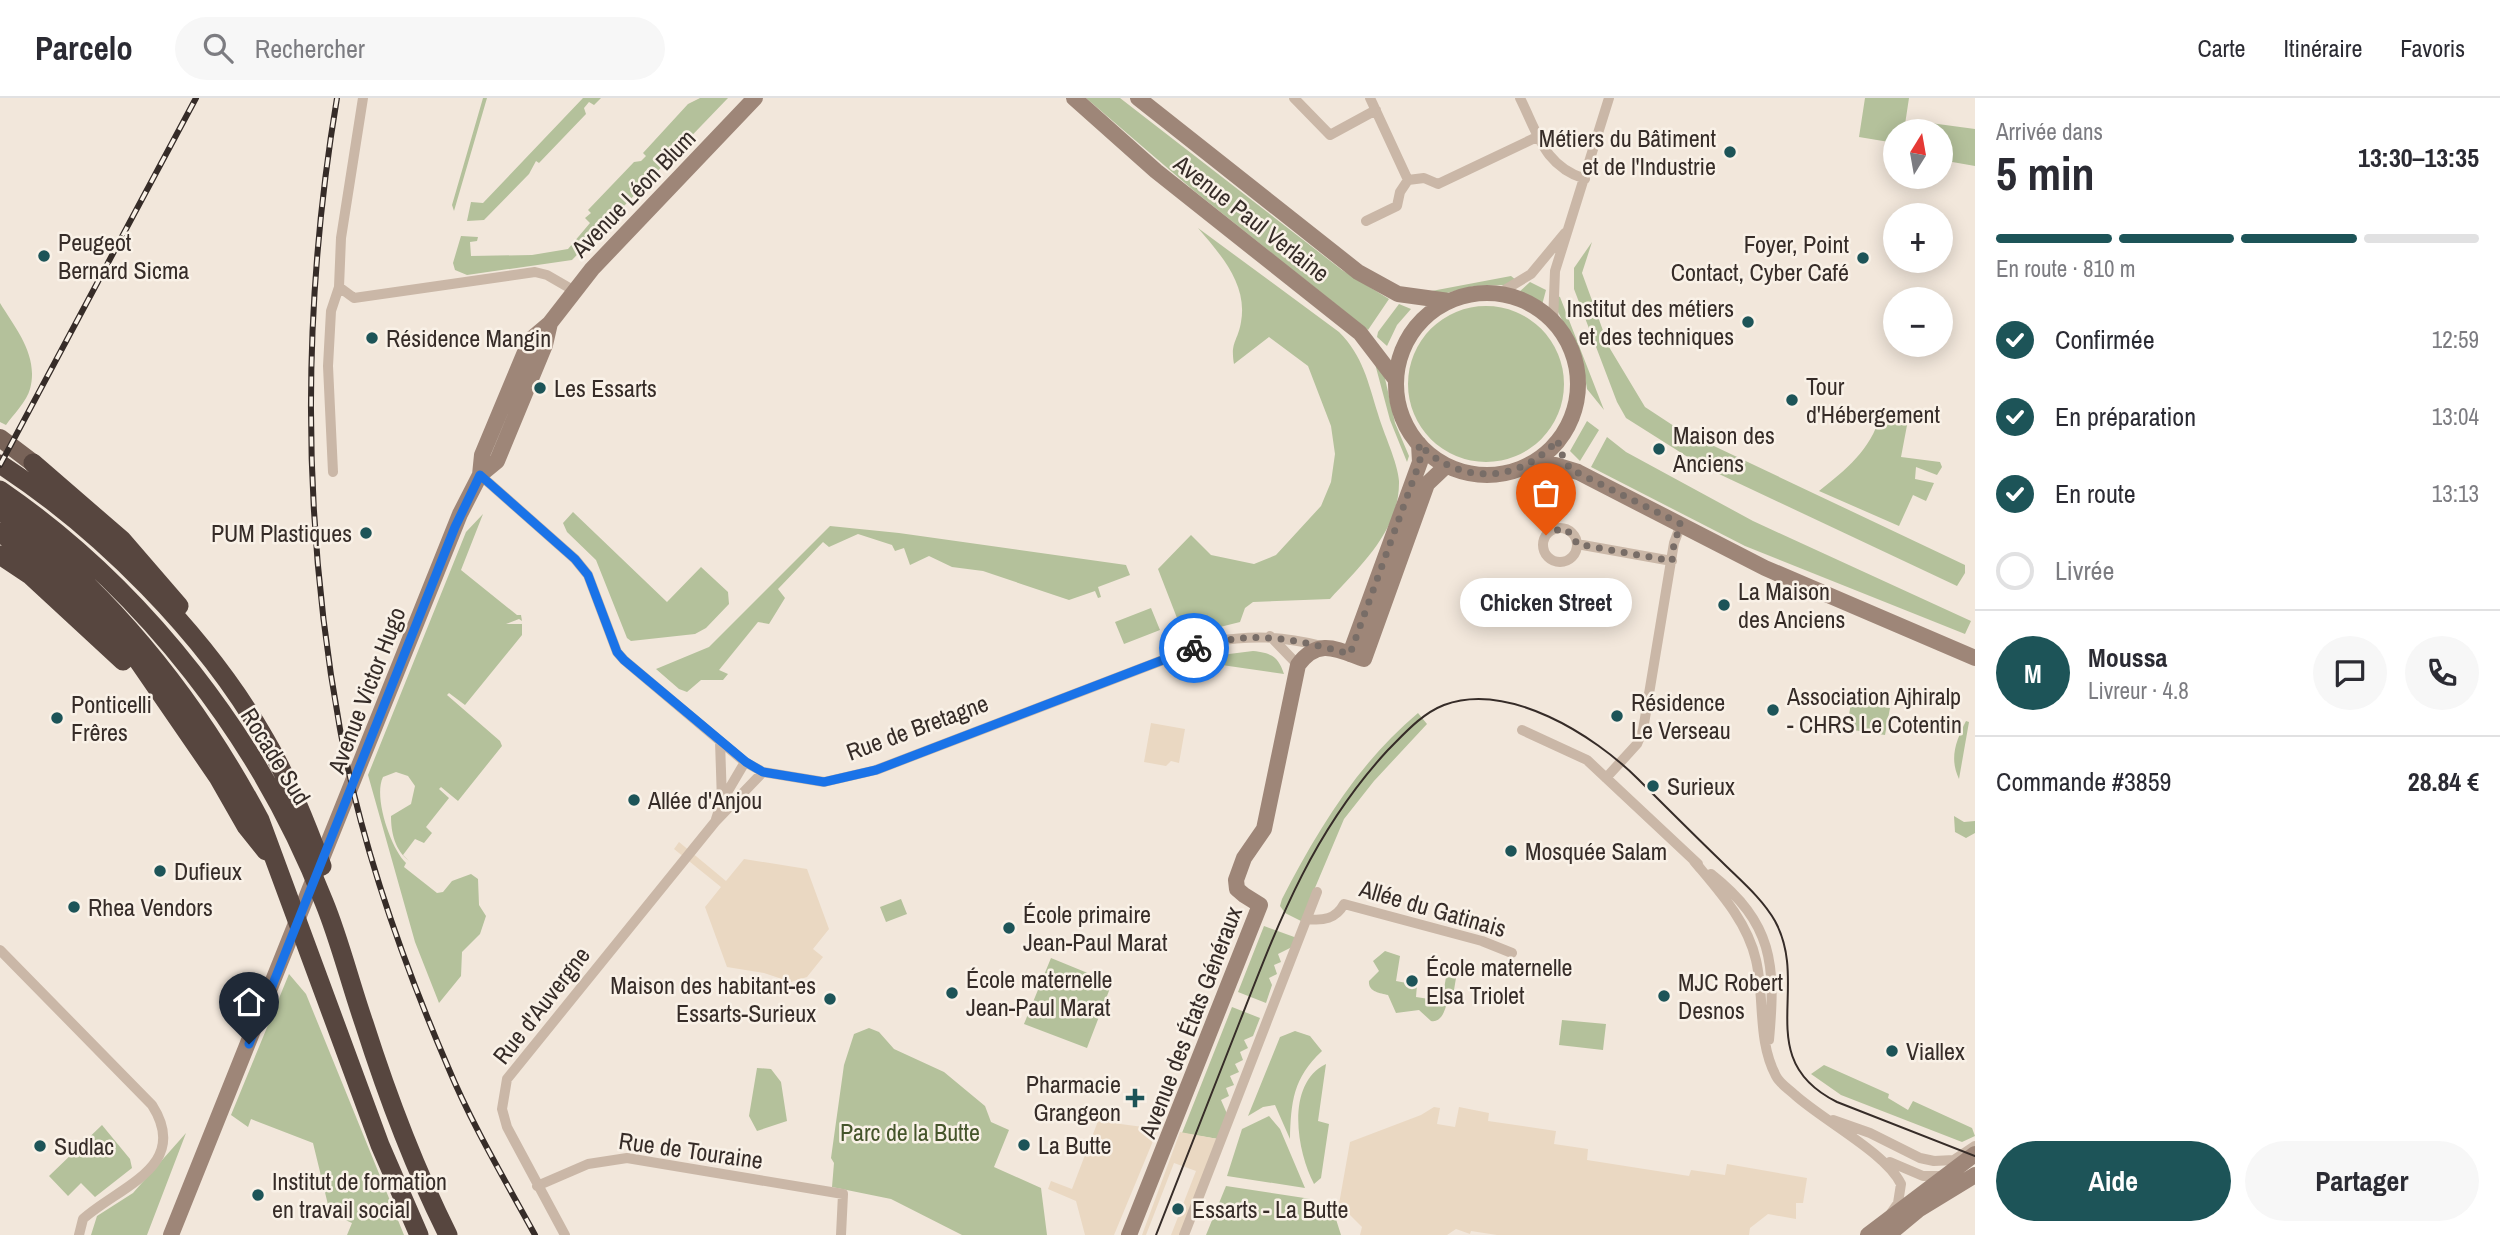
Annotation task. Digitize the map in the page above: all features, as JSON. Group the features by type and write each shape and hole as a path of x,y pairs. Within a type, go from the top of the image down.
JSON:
{"highway":[{"path":"0,464 74,520 117,559 193,638 227,680"},
{"path":"31,467 101,520 156,577 212,652 267,741 301,810 346,937 363,1023"},
{"name":"Rocade Sud","path":"0,490 49,527 120,591 184,664 227,721 279,805 310,866 332,922 363,1023 398,1122 448,1235"},
{"name":"Rocade Sud","path":"0,510 77,573 145,645 178,687 236,774 260,820 380,1145 419,1235"},
{"path":"0,532 41,563 94,613 139,662 218,777 246,826 278,866"},
{"path":"0,555 30,575 164,699"}],"main road":[{"name":"Avenue Léon Blum","path":"480,475 497,461 545,345 550,323 573,290 755,98"},
{"name":"Avenue Paul Verlaine","path":"1074,98 1167,180 1360,333 1395,380"},
{"name":"Avenue Paul Verlaine","path":"1138,98 1358,272 1398,294 1449,302"},
{"path":"1498,294 1531,305 1553,323 1569,346 1577,374 1572,416 1558,440 1532,463 1496,475 1471,474 1446,466 1419,444 1401,414 1395,380 1398,363 1411,333 1428,315 1449,302 1473,295 1498,294"},
{"path":"0,438 31,467"},
{"path":"1558,440 1559,449 1570,469"},
{"path":"1357,657 1420,461 1419,444"},
{"path":"1532,463 1570,469 1765,568 1975,658"},
{"path":"1357,657 1427,484 1446,466"},
{"name":"Avenue Victor Hugo","path":"171,1235 460,514 480,475"},
{"path":"1298,665 1308,651 1322,646"},
{"name":"Rue de Bretagne","path":"1322,646 1357,657"},
{"name":"Avenue des États Généraux","path":"1129,1235 1260,905 1237,889 1236,880 1244,858 1264,829 1298,665"},
{"path":"1879,1232 1918,1210 1964,1170 1975,1154"},
{"path":"1879,1232 1929,1184 1964,1170"}],"street":[{"path":"333,472 328,366 331,310 339,287 341,238 363,98"},
{"path":"1294,98 1330,135 1376,110"},
{"path":"1370,98 1408,180"},
{"path":"1520,98 1558,167 1585,179"},
{"path":"1553,323 1555,271 1609,98"},
{"path":"1366,221 1397,206 1400,192 1408,180 1424,178 1438,184 1539,136"},
{"path":"1498,294 1531,274 1569,228"},
{"path":"339,287 354,298 535,272 547,275 573,290"},
{"path":"0,526 31,467"},
{"name":"Rue de Bretagne","path":"480,475 575,559 588,575 617,652 624,660 746,762 763,772 834,782 876,770 1210,642 1270,636 1322,646"},
{"path":"1606,778 1637,744 1643,730 1674,543 1681,524"},
{"path":"1577,544 1672,561"},
{"path":"1270,636 1298,665"},
{"path":"1522,730 1587,760 1694,861 1729,889 1752,914 1764,934 1770,962 1771,999 1767,1053 1778,1079 1890,1166 1902,1184 1898,1203 1879,1232"},
{"name":"Rue d'Auvergne","path":"720,741 722,801"},
{"name":"Rue d'Auvergne","path":"715,822 722,801 746,762"},
{"name":"Rue d'Auvergne","path":"565,1235 507,1127 502,1109 508,1079 715,822 763,772"},
{"path":"1184,1235 1317,892"},
{"name":"Allée du Gatinais","path":"1307,919 1327,919 1344,904 1482,941 1512,953"},
{"path":"0,950 152,1105 163,1123 165,1140 160,1158 148,1172 83,1219 79,1235"},
{"path":"1824,1117 1870,1133 1920,1158 1964,1170 1975,1146"},
{"path":"1878,1156 1929,1184"},
{"name":"Rue de Touraine","path":"537,1186 588,1164 626,1158 844,1194 841,1235"},
{"path":"1918,1210 1929,1184 1920,1158"}],"green space":[{"path":"483,98 487,98 454,211 452,205"},
{"path":"583,98 601,98 594,105 589,102 584,108 586,114 539,163 536,161 529,174 484,220 467,221 471,202 483,203"},
{"path":"700,98 728,98 572,260 467,275 455,270 453,263 461,236 478,237 477,241 470,242 471,256 532,255 568,249 590,223 585,218 591,213 588,210 634,162 641,161 646,156 643,153 688,104"},
{"path":"1086,98 1120,98 1342,270 1389,299 1368,330 1193,190"},
{"path":"1865,98 1909,98 1906,119 1883,119 1883,141 1859,137"},
{"path":"1953,126 1975,129 1975,166 1953,162"},
{"path":"1198,228 1339,332 1347,341 1368,380 1399,481 1398,499 1386,531 1366,560 1330,599 1253,602 1245,608 1240,622 1184,636 1158,569 1191,535 1211,555 1254,564 1276,555 1321,506 1331,482 1335,454 1331,426 1308,366 1269,337 1234,364 1234,346 1241,322 1240,295 1230,271"},
{"path":"1592,242 1582,273 1609,347 1645,407 1680,430 1965,565 1965,573 1957,586 1702,466 1626,418 1617,402 1574,289 1574,268"},
{"path":"1511,276 1516,280 1506,285 1474,286 1435,296 1421,293"},
{"path":"1530,282 1546,290 1542,305 1518,293"},
{"path":"1555,295 1560,297 1604,410 1587,389 1582,359 1557,310"},
{"path":"0,303 29,354 32,377 26,398 6,425 0,422"},
{"path":"1399,304 1411,309 1397,325 1387,346 1377,337 1378,332"},
{"path":"1486,306 1516,312 1541,329 1558,354 1564,384 1558,414 1541,439 1516,456 1486,462 1456,456 1431,439 1414,414 1408,384 1414,354 1431,329 1456,312"},
{"path":"1374,360 1384,374 1395,423 1409,456 1407,462 1390,420"},
{"path":"1880,416 1908,420 1901,457 1940,462 1942,467 1937,475 1916,467 1915,479 1934,483 1926,501 1913,495 1899,526 1819,491 1848,467 1864,449"},
{"path":"1587,421 1599,430 1580,461 1570,451"},
{"path":"1607,437 1626,452 1753,521 1971,621 1965,634 1745,546 1591,467"},
{"path":"573,512 667,602 701,567 728,592 729,604 706,628 695,634 631,641 627,638 596,560 567,532 563,523"},
{"path":"483,514 461,570 517,615 521,615 522,621 519,619 506,624 522,624 522,635 465,705 449,693 447,695 500,741 502,746 458,801 441,787 439,789 449,798 426,827 432,833 424,843 415,839 403,855 409,861 404,857 400,852 395,841 391,816 411,804 415,786 408,776 396,772 383,777 380,797 389,835 406,863 404,867 437,893 443,892 452,881 471,874 478,879 479,905 486,916 480,934 462,952 461,976 439,1003 415,942 368,775 466,532"},
{"path":"830,526 1126,565 1130,575 1098,587 1101,597 1098,598 1095,591 1069,600 983,571 952,567 929,556 910,565 904,548 895,551 892,545 858,534 829,547 823,542 778,589 785,598 769,624 758,622 719,670 728,674 723,680 701,680 687,692 679,689 656,669 709,647"},
{"path":"1151,608 1160,630 1124,644 1115,622"},
{"path":"1253,651 1273,656 1284,674 1208,663 1229,654"},
{"path":"1851,702 1890,708 1885,735 1847,729"},
{"path":"1418,713 1427,724 1374,781 1344,819 1301,921 1285,913 1280,906 1282,899 1325,823 1376,754"},
{"path":"1966,721 1969,722 1959,779 1954,757"},
{"path":"1954,816 1964,822 1975,821 1975,833 1966,838 1955,832"},
{"path":"901,899 907,914 886,922 880,907"},
{"path":"1264,926 1297,938 1294,946 1278,954 1281,962 1274,965 1277,974 1269,978 1272,985 1266,1003 1238,992"},
{"path":"1385,951 1400,956 1396,981 1417,985 1416,997 1442,1001 1446,977 1456,978 1452,1002 1447,1002 1440,1018 1431,1021 1419,1010 1396,1013 1388,995 1370,988 1369,981 1379,971 1373,961"},
{"path":"1051,958 1112,983 1087,1048 1024,1024"},
{"path":"289,974 306,994 404,1235 347,1235 352,1223 330,1213 313,1143 251,1119 248,1127 231,1115"},
{"path":"1232,1007 1260,1018 1253,1036 1244,1040 1248,1048 1240,1052 1243,1060 1235,1064 1239,1072 1230,1076 1234,1085 1226,1088 1229,1096 1221,1100 1228,1116 1218,1139 1182,1133"},
{"path":"1562,1020 1606,1024 1603,1050 1559,1045"},
{"name":"Parc de la Butte","path":"869,1028 879,1032 894,1049 944,1072 985,1106 991,1122 1009,1130 994,1167 1041,1188 1047,1235 962,1235 891,1199 832,1187 834,1163 831,1158 844,1065 854,1034"},
{"path":"1295,1031 1310,1036 1322,1051 1299,1081 1291,1113 1290,1139 1275,1105 1263,1107 1248,1116 1280,1037"},
{"path":"1326,1064 1318,1121 1329,1124 1321,1178 1314,1184 1303,1155 1298,1120 1304,1087 1313,1074"},
{"path":"1824,1065 1889,1094 1888,1098 1908,1110 1913,1101 1972,1128 1975,1136 1962,1142 1841,1095 1811,1074"},
{"path":"757,1068 771,1069 781,1082 787,1121 757,1131 749,1116"},
{"path":"1269,1116 1280,1129 1305,1188 1227,1176 1242,1129"},
{"path":"102,1125 130,1159 132,1168 95,1197 81,1183 68,1196 49,1176"},
{"path":"186,1133 147,1235 91,1235 97,1216 133,1193"},
{"path":"1226,1186 1311,1199 1317,1207 1334,1213 1341,1235 1206,1235"}],"shaded area":[{"path":"1151,723 1185,729 1179,763 1171,761 1166,766 1144,762"},
{"path":"679,842 726,881 744,859 807,869 829,929 813,949 823,957 807,977 791,982 764,973 727,967 705,907 721,887 674,849"},
{"path":"1434,1107 1440,1108 1437,1124 1455,1127 1459,1107 1489,1113 1488,1121 1556,1131 1554,1144 1588,1149 1587,1160 1689,1176 1691,1170 1725,1175 1727,1164 1807,1178 1803,1203 1796,1203 1796,1219 1768,1214 1750,1228 1749,1235 1497,1235 1471,1231 1470,1234 1456,1229 1447,1235 1360,1235 1362,1227 1339,1204 1350,1142 1421,1115"},
{"path":"1098,1121 1158,1129 1114,1235 1085,1235 1076,1201 1048,1189 1051,1181 1072,1189"},
{"path":"1180,1132 1218,1139 1181,1235 1171,1235 1196,1171 1174,1163 1146,1235 1142,1235"}],"tram line":[{"path":"1156,1235 1269,948 1318,846 1361,782 1406,731 1436,709 1469,699 1495,700 1522,706 1574,730 1598,746 1638,779 1757,897 1775,921 1784,946 1788,971 1789,1043 1796,1065 1811,1085 1837,1102 1975,1156"}],"railway":[{"path":"0,465 196,98"},
{"path":"337,98 317,255 311,414 319,572 340,729 371,858 415,985 468,1110 535,1235"}],"way so far":[{"path":"1194,648 1210,642 1249,636 1282,637 1350,654 1420,461 1419,444 1431,457 1446,466 1462,472 1496,475 1515,471 1532,463 1547,453 1558,440 1559,449 1570,469 1681,524 1674,543 1672,561 1577,544 1576,538 1562,528 1556,528 1546,535"}],"place":[{"name":"Métiers du Bâtiment et de l'Industrie","path":"1730,152"},
{"name":"Peugeot Bernard Sicma","path":"44,256"},
{"name":"Foyer, Point Contact, Cyber Café","path":"1863,258"},
{"name":"Institut des métiers et des techniques","path":"1748,322"},
{"name":"Résidence Mangin","path":"372,338"},
{"name":"Les Essarts","path":"540,388"},
{"name":"Tour d'Hébergement","path":"1792,400"},
{"name":"Maison des Anciens","path":"1659,449"},
{"name":"PUM Plastiques","path":"366,533"},
{"name":"Chicken Street","path":"1546,535"},
{"name":"La Maison des Anciens","path":"1724,605"},
{"name":"Association Ajhiralp - CHRS Le Cotentin","path":"1773,710"},
{"name":"Résidence Le Verseau","path":"1617,716"},
{"name":"Ponticelli Frêres","path":"57,718"},
{"name":"Surieux","path":"1653,786"},
{"name":"Allée d'Anjou","path":"634,800"},
{"name":"Mosquée Salam","path":"1511,851"},
{"name":"Dufieux","path":"160,871"},
{"name":"Rhea Vendors","path":"74,907"},
{"name":"École primaire Jean-Paul Marat","path":"1009,928"},
{"name":"École maternelle Elsa Triolet","path":"1412,981"},
{"name":"École maternelle Jean-Paul Marat","path":"952,993"},
{"name":"MJC Robert Desnos","path":"1664,996"},
{"name":"Maison des habitant-es Essarts-Surieux","path":"830,999"},
{"name":"Viallex","path":"1892,1051"},
{"name":"Pharmacie Grangeon","path":"1135,1098"},
{"name":"La Butte","path":"1024,1145"},
{"name":"Sudlac","path":"40,1146"},
{"name":"Institut de formation en travail social","path":"258,1195"},
{"name":"Essarts - La Butte","path":"1178,1209"}],"route":[{"path":"249,1044 460,514 480,475 575,559 588,575 617,652 624,660 746,762 763,772 834,782 876,770 1194,648"}]}
